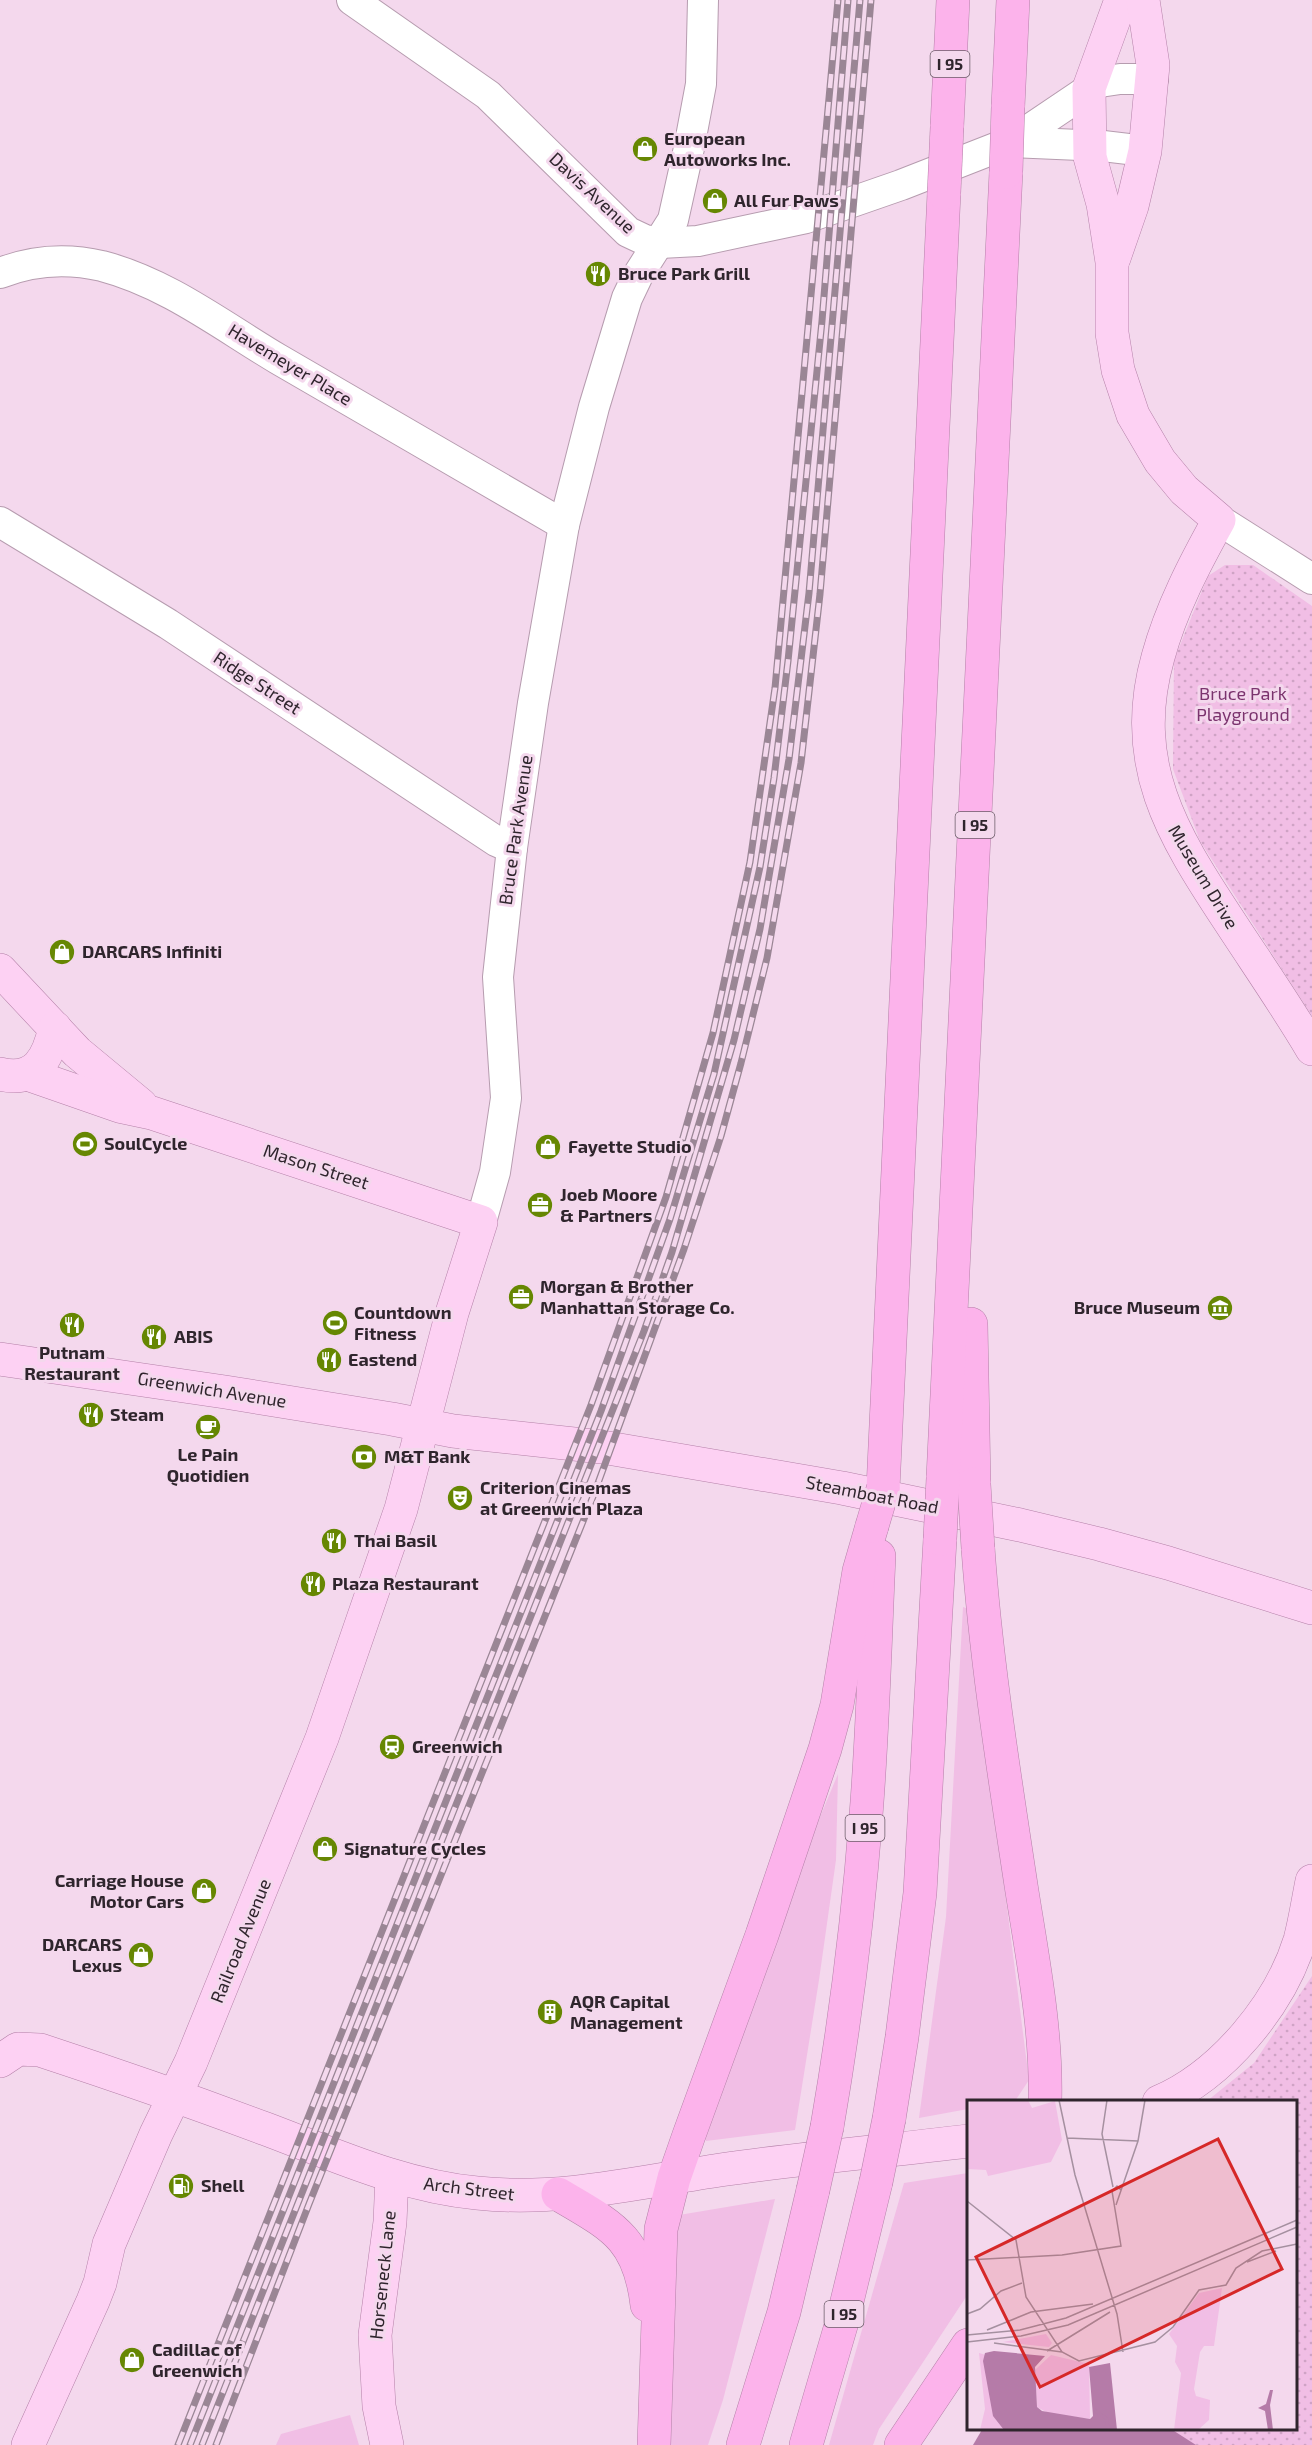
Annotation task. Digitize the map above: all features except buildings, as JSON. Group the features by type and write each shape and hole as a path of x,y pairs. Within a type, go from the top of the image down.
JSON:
{"highway":[{"name":"I 95","path":"743,2445 784,2312 813,2190 843,2028 861,1884 870,1749 876,1526 883,1477 953,0"},
{"name":"I 95","path":"806,2445 842,2322 889,2119 908,1996 920,1893 940,1539 959,1481 965,1020 1008,157 1013,0"},
{"path":"959,1481 978,1548 985,1638 995,1717 1039,2003 1045,2100"},
{"path":"655,2435 661,2229 674,2178 792,1849 825,1749 837,1705 859,1571 876,1526"},
{"path":"558,2194 616,2230 626,2241 639,2265 650,2326 655,2435"},
{"path":"900,2445 967,2348"}],"main road":[{"path":"1121,0 1089,88 1092,167 1103,204 1112,262 1112,333 1118,370 1133,415 1160,461 1184,490 1219,520"},
{"path":"1112,262 1132,206 1145,151 1153,79 1143,0"},
{"name":"Museum Drive","path":"1219,520 1181,595 1157,658 1151,689 1149,721 1155,780 1163,807 1185,854 1312,1049"},
{"name":"Mason Street","path":"0,970 13,999 55,1028 97,1070 152,1113"},
{"name":"Mason Street","path":"9,1079 39,1066 50,1050 55,1028"},
{"name":"Mason Street","path":"9,1079 152,1113 481,1222"},
{"name":"Bruce Park Avenue","path":"424,1426 452,1313 481,1222"},
{"name":"Greenwich Avenue","path":"0,1359 197,1387 424,1426"},
{"name":"Steamboat Road","path":"424,1426 478,1435 602,1447 831,1486 1020,1525 1168,1563 1312,1608"},
{"name":"Railroad Avenue","path":"28,2445 93,2301 100,2283 109,2244 156,2134 175,2096 322,1738 398,1521 424,1426"},
{"path":"1163,2100 1190,2085 1225,2059 1257,2022 1283,1978 1299,1941 1312,1881"},
{"name":"Arch Street","path":"3,2050 40,2050 175,2096 392,2176 426,2185 505,2196 558,2194 783,2162 967,2140"},
{"name":"Horseneck Lane","path":"387,2445 379,2406 375,2335 390,2222 392,2176"}],"street":[{"name":"Davis Avenue","path":"352,0 488,95 628,232 645,240 660,243 698,241 806,218 901,185 1008,157 1090,146 1145,151"},
{"name":"Bruce Park Avenue","path":"481,1222 495,1172 506,1098 498,977 512,848 533,703 564,525 594,407 627,298 638,275 673,220 700,84 703,0"},
{"name":"Davis Avenue","path":"1008,157 1089,88 1110,80 1153,79"},
{"name":"Havemeyer Place","path":"0,273 48,261 76,261 139,278 171,293 278,359 564,525"},
{"path":"1219,520 1312,579"},
{"name":"Ridge Street","path":"0,522 168,624 496,841 512,848"}],"green space":[{"name":"Bruce Park Playground","path":"1225,565 1253,565 1312,606 1312,1016 1200,841 1173,769 1174,660 1208,576"},
{"path":"963,1607 969,1609 1029,2080 1016,2100 967,2100 967,2109 919,2118 946,1917"},
{"path":"838,1774 836,1860 795,2130 706,2141 702,2130 812,1836"},
{"path":"1312,1976 1312,2445 1195,2445 1171,2430 1297,2430 1297,2100 1208,2100 1254,2063"},
{"path":"967,2173 967,2296 879,2429 873,2445 829,2445 904,2183"},
{"path":"775,2199 723,2400 708,2445 662,2445 673,2228 679,2215"},
{"path":"350,2415 359,2445 276,2445 281,2434"}],"shaded area":[{"path":"982,2430 1173,2430 1196,2445 973,2445"}],"railway":[{"path":"178,2445 591,1405 666,1197 713,1033 750,862 775,688 838,0"},
{"path":"190,2445 601,1411 670,1219 714,1074 760,867 774,778 822,321 848,0"},
{"path":"202,2445 644,1331 672,1252 734,1040 760,929 789,759 809,593 860,0"},
{"path":"216,2445 309,2204 594,1494 684,1249 721,1136 741,1063 767,958 801,763 820,594 871,0"}],"place":[{"name":"European Autoworks Inc.","path":"645,149"},
{"name":"All Fur Paws","path":"715,201"},
{"name":"Bruce Park Grill","path":"598,274"},
{"name":"DARCARS Infiniti","path":"62,952"},
{"name":"SoulCycle","path":"85,1144"},
{"name":"Fayette Studio","path":"548,1147"},
{"name":"Joeb Moore & Partners","path":"540,1205"},
{"name":"Morgan & Brother Manhattan Storage Co.","path":"521,1297"},
{"name":"Bruce Museum","path":"1220,1308"},
{"name":"Countdown Fitness","path":"335,1323"},
{"name":"Putnam Restaurant","path":"72,1325"},
{"name":"ABIS","path":"154,1337"},
{"name":"Eastend","path":"329,1360"},
{"name":"Steam","path":"91,1415"},
{"name":"Le Pain Quotidien","path":"208,1427"},
{"name":"M&T Bank","path":"364,1457"},
{"name":"Criterion Cinemas at Greenwich Plaza","path":"460,1498"},
{"name":"Thai Basil","path":"334,1541"},
{"name":"Plaza Restaurant","path":"313,1584"},
{"name":"Greenwich","path":"392,1747"},
{"name":"Signature Cycles","path":"325,1849"},
{"name":"Carriage House Motor Cars","path":"204,1891"},
{"name":"DARCARS Lexus","path":"141,1955"},
{"name":"AQR Capital Management","path":"550,2012"},
{"name":"Shell","path":"181,2186"},
{"name":"Cadillac of Greenwich","path":"132,2360"}]}
